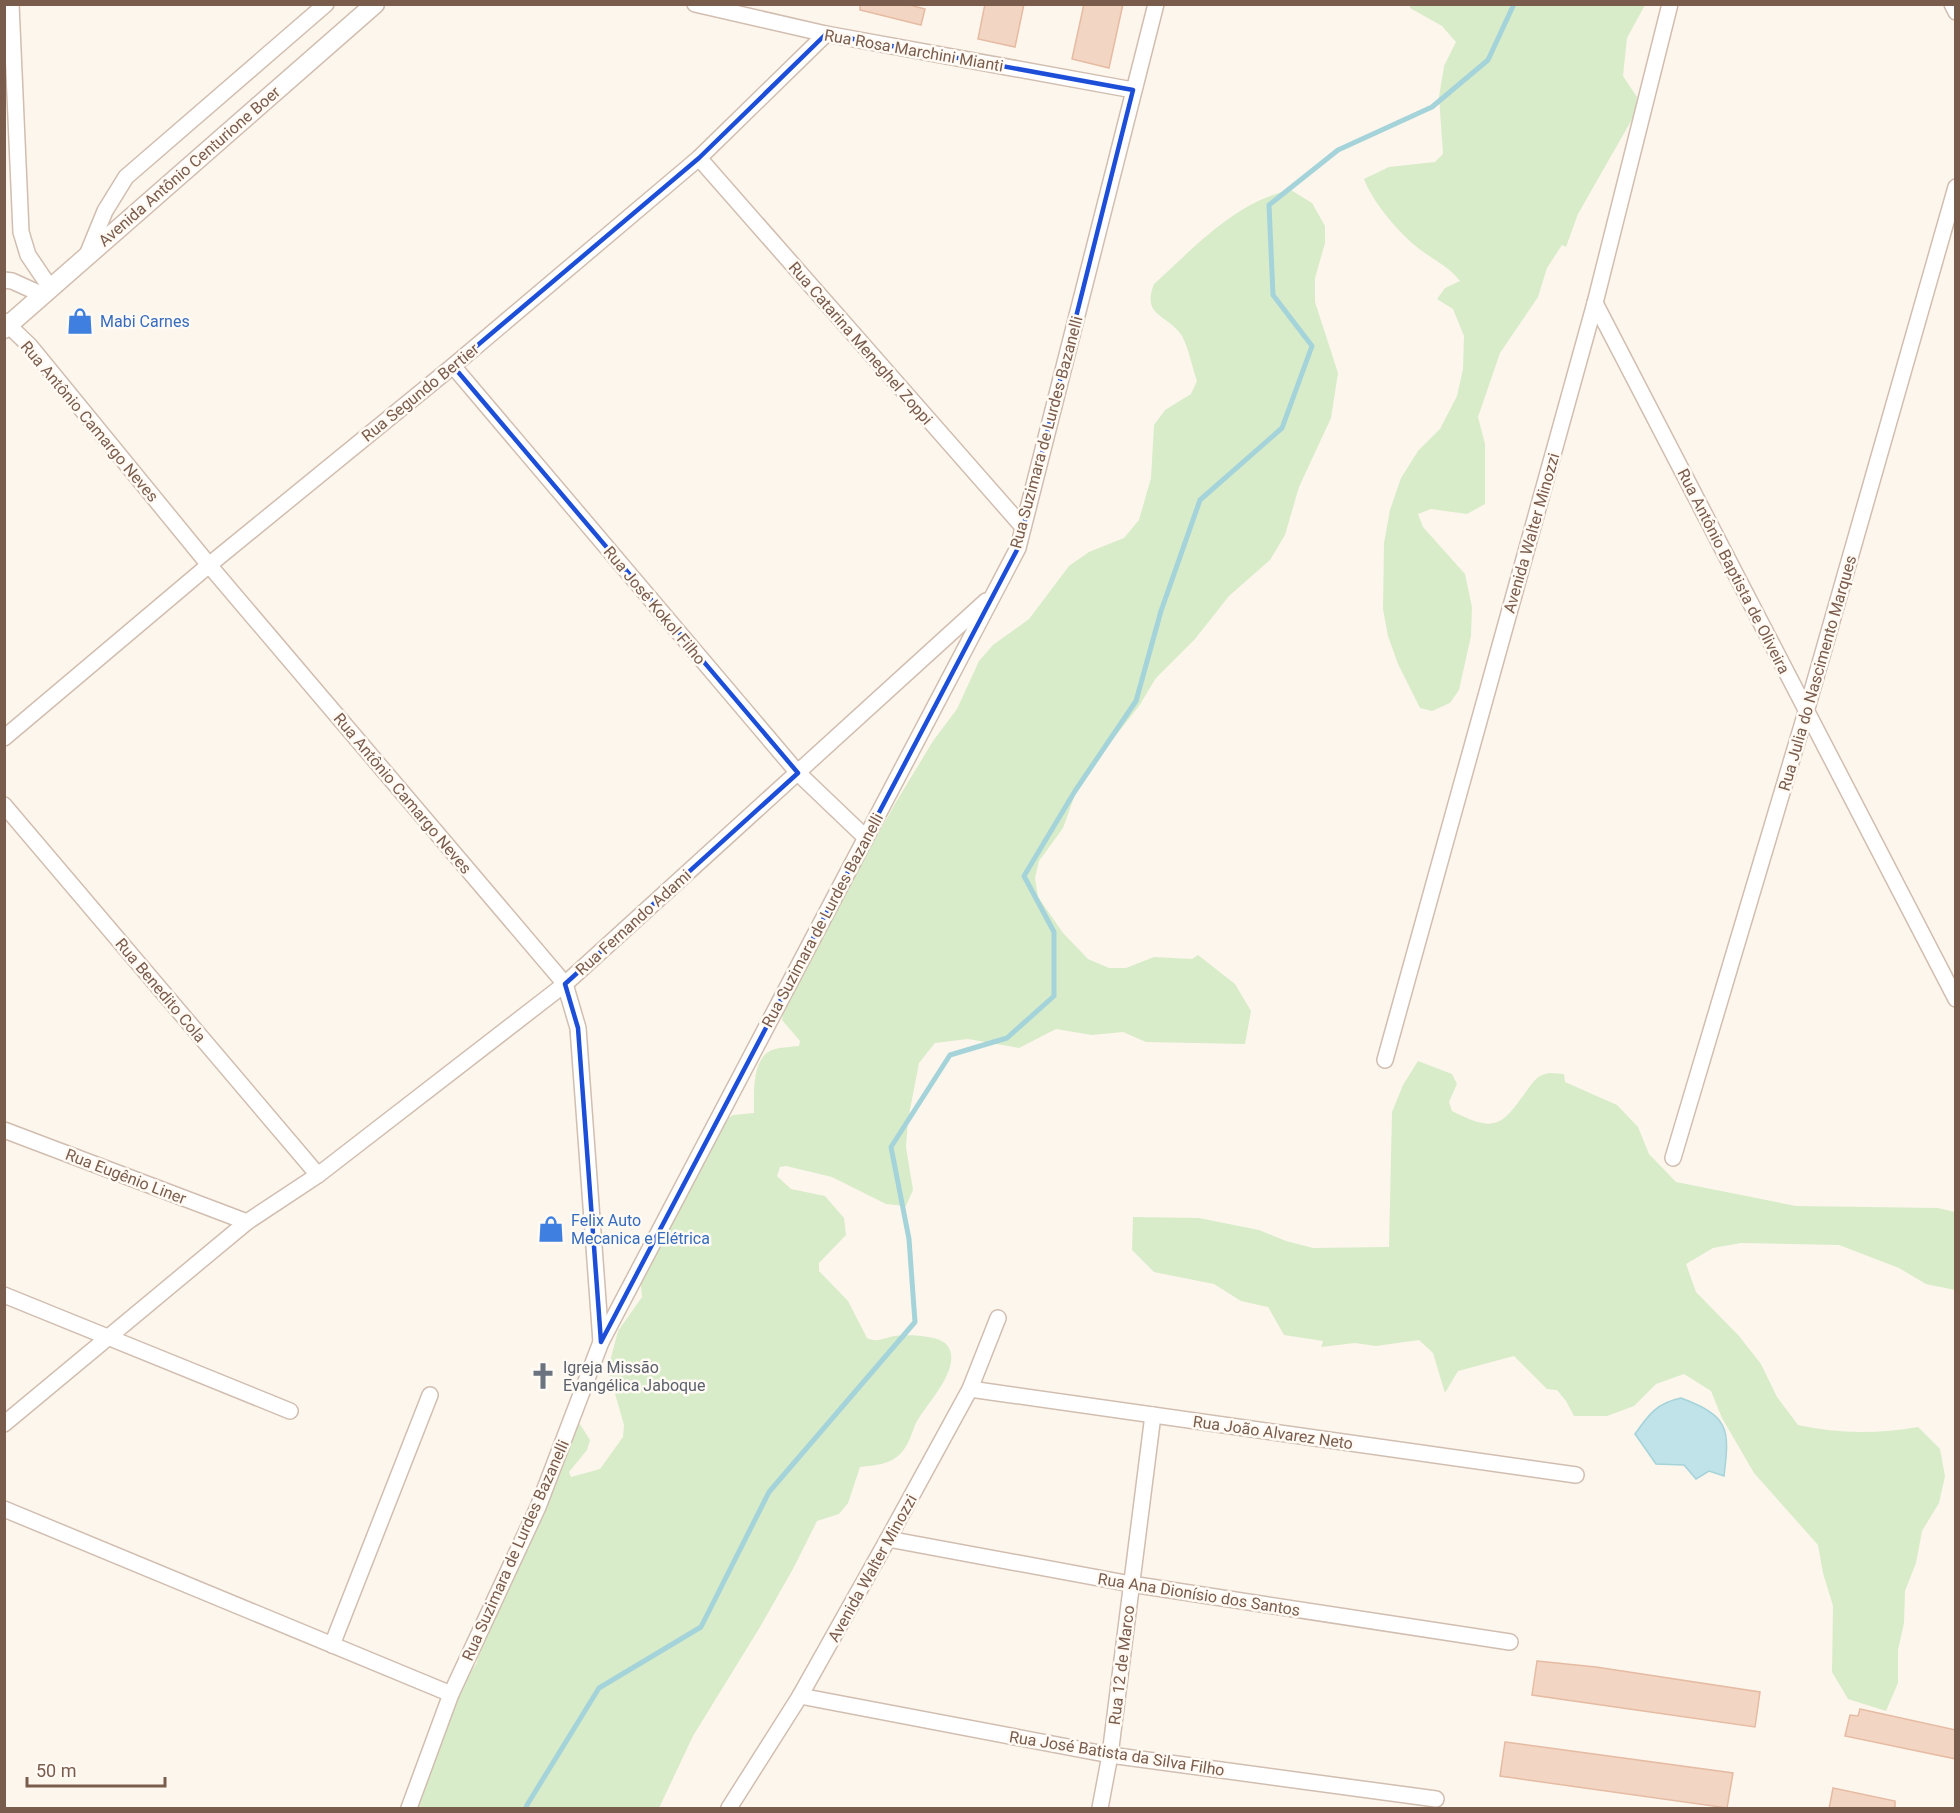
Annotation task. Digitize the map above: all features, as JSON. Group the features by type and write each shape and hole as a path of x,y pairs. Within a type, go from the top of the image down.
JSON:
{"street":[{"path":"11,4 21,232 28,255 47,292"},
{"path":"87,255 105,211 126,177 326,4"},
{"name":"Avenida Antônio Centurione Boer","path":"6,325 47,292 375,4"},
{"name":"Rua Rosa Marchini Mianti","path":"695,4 826,34 1133,90"},
{"name":"Rua Suzimara de Lurdes Bazanelli","path":"409,1809 452,1694 538,1507 601,1342 1018,548 1156,4"},
{"name":"Avenida Walter Minozzi","path":"1385,1060 1595,303 1670,4"},
{"path":"1952,4 1956,12"},
{"name":"Rua Segundo Bertier","path":"4,738 208,565 453,366 699,158 826,34"},
{"name":"Rua Catarina Meneghel Zoppi","path":"699,158 1023,527"},
{"name":"Rua Julia do Nascimento Marques","path":"1673,1158 1806,712 1956,187"},
{"path":"4,280 12,280 47,292"},
{"name":"Rua Antônio Baptista de Oliveira","path":"1595,303 1956,999"},
{"name":"Rua Antônio Camargo Neves","path":"6,325 76,402 208,565 565,984 578,1028 601,1342"},
{"name":"Rua José Kokol Filho","path":"453,366 798,773 865,837"},
{"name":"Rua Fernando Adami","path":"4,1424 247,1222 318,1175 565,984 994,592"},
{"name":"Rua Benedito Cola","path":"4,804 318,1175"},
{"name":"Rua Eugênio Liner","path":"4,1130 247,1222"},
{"path":"4,1295 290,1411"},
{"name":"Avenida Walter Minozzi","path":"729,1809 800,1696 888,1539 970,1389 998,1318"},
{"name":"Rua João Alvarez Neto","path":"970,1389 1576,1475"},
{"path":"332,1645 430,1395"},
{"name":"Rua 12 de Marco","path":"1100,1809 1110,1755 1153,1415"},
{"path":"4,1509 452,1694"},
{"name":"Rua Ana Dionísio dos Santos","path":"888,1539 1131,1584 1510,1642"},
{"name":"Rua José Batista da Silva Filho","path":"800,1696 1110,1755 1436,1799"}],"highlighted area":[{"path":"826,34 1133,90 1018,548 601,1342 578,1028 565,984 798,773 453,366 699,158"}],"green space":[{"path":"1410,5 1645,5 1627,38 1623,76 1637,97 1635,114 1578,214 1566,247 1562,245 1547,268 1538,297 1500,353 1478,417 1485,444 1485,504 1467,514 1431,509 1418,514 1423,527 1465,574 1472,607 1471,636 1459,690 1450,703 1432,711 1420,708 1398,664 1388,636 1383,609 1384,543 1390,510 1401,478 1418,451 1440,429 1457,396 1463,369 1464,336 1453,309 1437,299 1445,288 1460,281 1405,237 1384,213 1364,179 1389,167 1435,162 1443,154 1439,97 1444,66 1456,42 1442,26 1410,8"},
{"path":"1291,190 1312,203 1325,226 1325,243 1315,278 1315,302 1338,373 1331,418 1299,487 1285,535 1270,560 1229,596 1195,639 1156,678 1139,706 1080,781 1063,828 1039,861 1035,878 1038,897 1063,933 1088,959 1109,968 1126,968 1154,957 1192,959 1198,955 1235,984 1251,1011 1245,1044 1146,1042 1123,1032 1092,1035 1056,1029 1019,1048 968,1039 935,1043 919,1063 908,1120 906,1147 913,1190 906,1206 886,1204 832,1177 786,1166 780,1167 777,1176 791,1189 825,1196 844,1218 846,1235 819,1263 819,1271 848,1301 867,1338 877,1340 899,1335 914,1335 937,1339 947,1345 951,1354 951,1364 947,1374 916,1423 907,1445 893,1460 860,1467 848,1503 839,1514 817,1521 760,1627 693,1736 659,1808 405,1808 457,1694 476,1664 532,1501 561,1435 576,1418 590,1440 587,1450 569,1472 571,1477 600,1469 623,1437 624,1425 608,1369 618,1331 642,1297 639,1265 724,1121 733,1115 754,1113 756,1076 762,1059 775,1049 799,1046 800,1041 782,1020 786,998 896,802 933,741 957,709 979,661 993,645 1029,619 1069,566 1089,552 1124,538 1139,520 1151,478 1154,425 1165,410 1191,394 1197,381 1182,336 1153,309 1151,295 1154,284 1200,241 1234,215 1252,204"},
{"path":"1418,1061 1452,1074 1457,1084 1449,1102 1452,1111 1489,1124 1504,1118 1540,1076 1550,1073 1564,1074 1565,1082 1617,1105 1638,1127 1649,1154 1676,1182 1796,1206 1938,1208 1955,1212 1955,1290 1926,1284 1899,1268 1839,1245 1741,1243 1713,1248 1686,1264 1696,1292 1739,1336 1761,1364 1777,1397 1798,1425 1858,1432 1918,1427 1940,1449 1945,1476 1939,1503 1922,1531 1916,1563 1905,1591 1904,1623 1898,1650 1898,1683 1886,1711 1848,1699 1832,1672 1833,1606 1823,1573 1818,1545 1754,1473 1722,1418 1711,1391 1684,1374 1656,1384 1634,1406 1607,1416 1574,1416 1557,1390 1547,1389 1514,1356 1458,1371 1445,1393 1433,1353 1419,1340 1376,1346 1355,1343 1321,1347 1323,1341 1284,1335 1268,1307 1241,1301 1214,1284 1154,1272 1132,1250 1133,1217 1199,1218 1259,1230 1286,1241 1313,1248 1389,1247 1392,1112 1403,1085"}],"water":[{"path":"1681,1398 1709,1411 1723,1426 1727,1446 1724,1476 1709,1471 1696,1479 1684,1465 1656,1464 1635,1434 1654,1410"}],"building":[{"path":"860,4 906,4 925,9 921,25 860,10"},
{"path":"985,4 1024,4 1015,47 978,39"},
{"path":"1084,4 1123,4 1109,68 1072,59"},
{"path":"1537,1661 1596,1667 1760,1692 1755,1727 1532,1695"},
{"path":"1860,1709 1956,1730 1956,1759 1845,1736 1850,1715 1858,1716"},
{"path":"1505,1742 1733,1773 1727,1808 1500,1776"},
{"path":"1833,1788 1895,1801 1895,1809 1829,1809"}],"waterway":[{"path":"526,1808 599,1688 701,1627 769,1492 915,1322 909,1239 891,1147 950,1055 1007,1038 1054,996 1054,932 1024,876 1075,791 1136,701 1161,611 1200,500 1282,428 1312,346 1273,295 1269,205 1338,150 1432,107 1488,60 1514,4"}],"place":[{"name":"Mabi Carnes","path":"80,321"},
{"name":"Felix Auto Mecanica e Elétrica","path":"551,1229"},
{"name":"Igreja Missão Evangélica Jaboque","path":"543,1376"}]}
